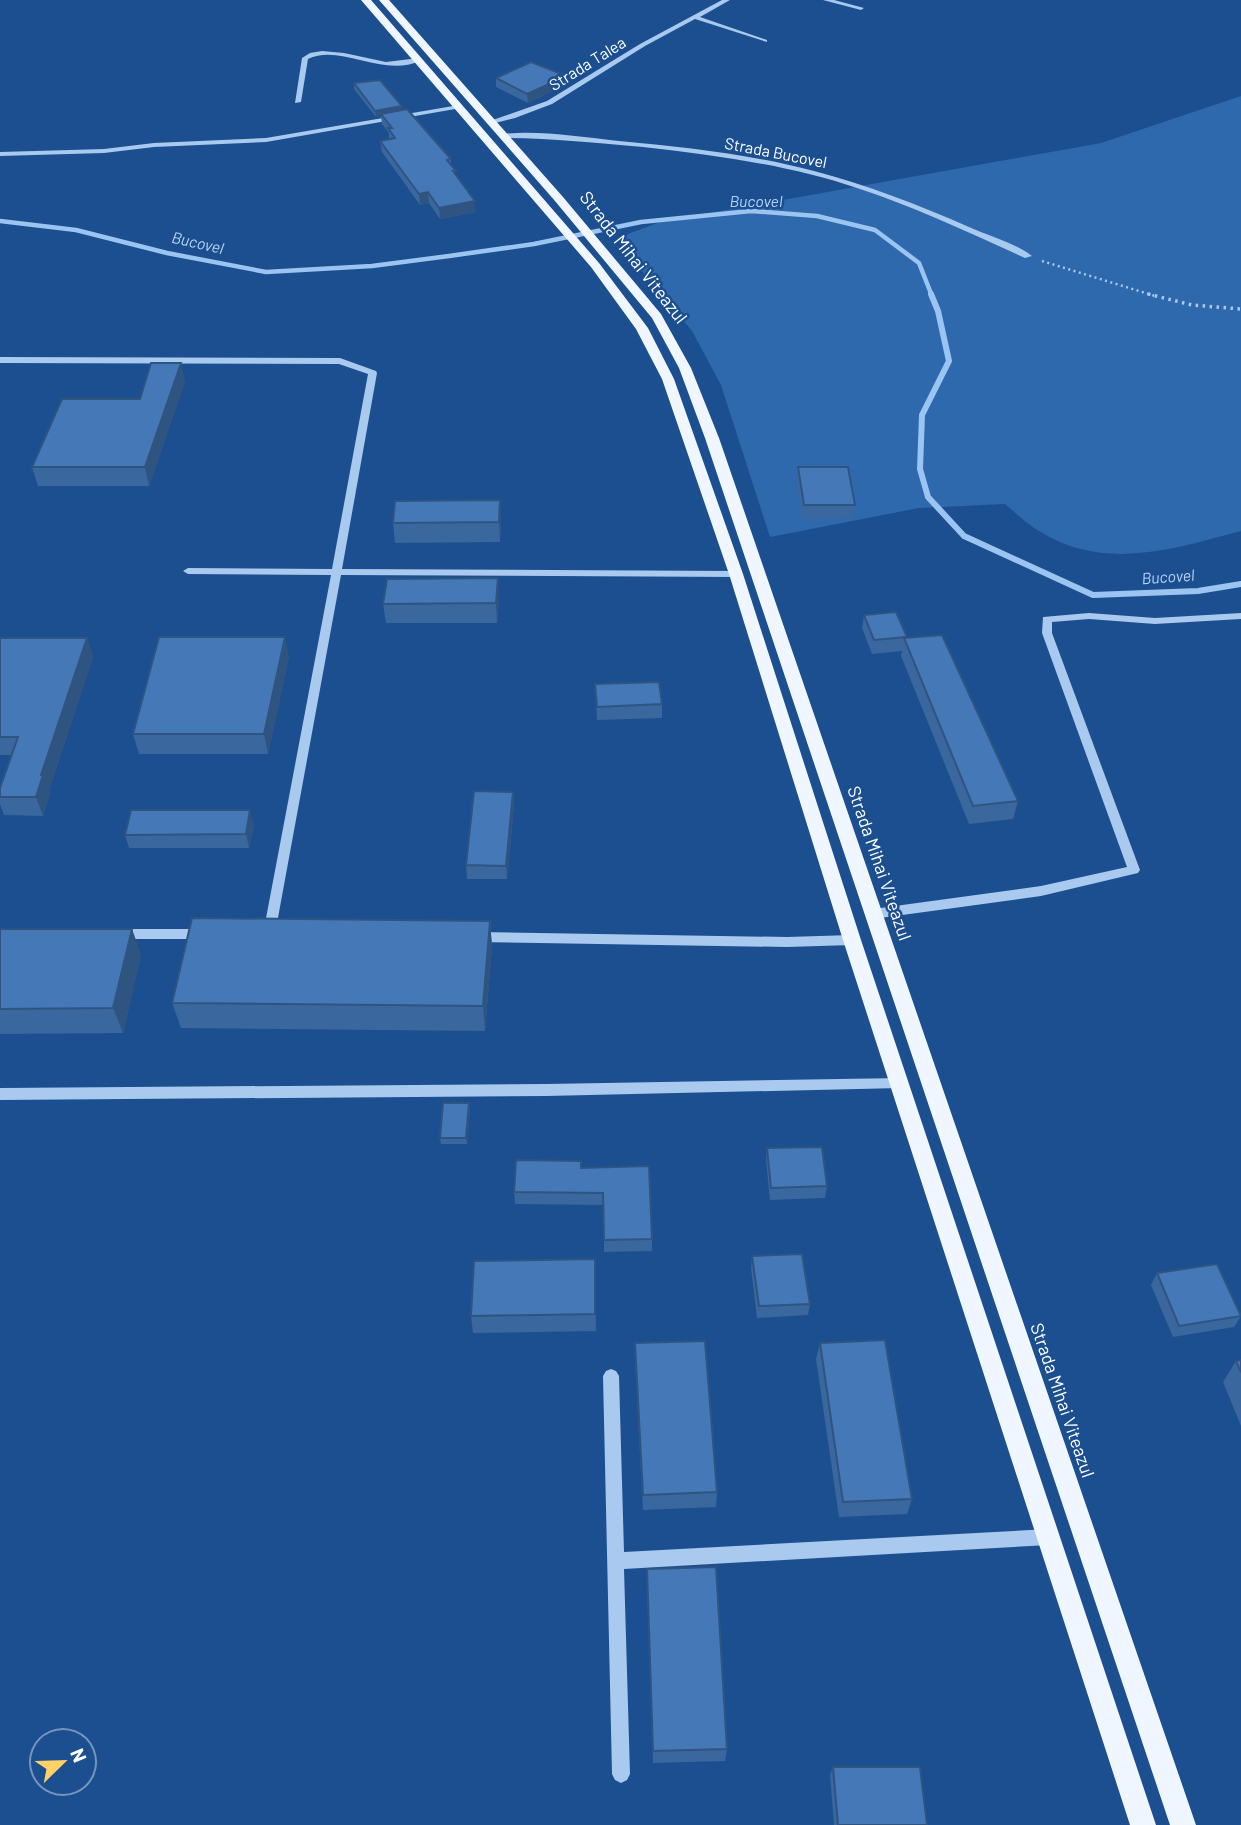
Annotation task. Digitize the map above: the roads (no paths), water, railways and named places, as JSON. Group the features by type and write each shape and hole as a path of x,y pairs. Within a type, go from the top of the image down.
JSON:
{"main road":[{"name":"Strada Mihai Viteazul","path":"366,0 543,202 657,317 685,368 712,438 1183,1825"},
{"name":"Strada Mihai Viteazul","path":"384,0 559,199 603,263 658,355 704,477 852,940 1143,1825"}],"street":[{"name":"Strada Talea","path":"491,122 523,114 571,92 630,53 727,0"},
{"path":"826,0 861,8"},
{"path":"694,18 765,41"},
{"path":"297,102 305,58 312,54 326,53 390,64 419,60"},
{"path":"0,154 104,151 154,145 266,140 459,107"},
{"name":"Strada Bucovel","path":"504,136 537,135 691,150 772,163 836,178 1028,256"},
{"path":"0,360 340,361 373,373 263,935 283,935"},
{"path":"188,571 736,574"},
{"path":"873,914 1041,891 1134,870 1051,644 1047,619 1089,616 1155,621 1241,616"},
{"path":"108,934 215,934"},
{"path":"465,937 787,942 852,940"},
{"path":"0,1094 531,1090 901,1083"},
{"path":"611,1376 621,1774"},
{"path":"617,1561 1049,1537"}],"waterway":[{"name":"Bucovel","path":"0,221 76,230 167,253 266,272 372,266 449,256 534,244 641,222 751,211 817,216 875,230 919,263 932,296"},
{"name":"Bucovel","path":"931,294 938,311 949,361 922,415 920,469 928,497 964,536 1093,595 1198,591 1241,584"}]}
